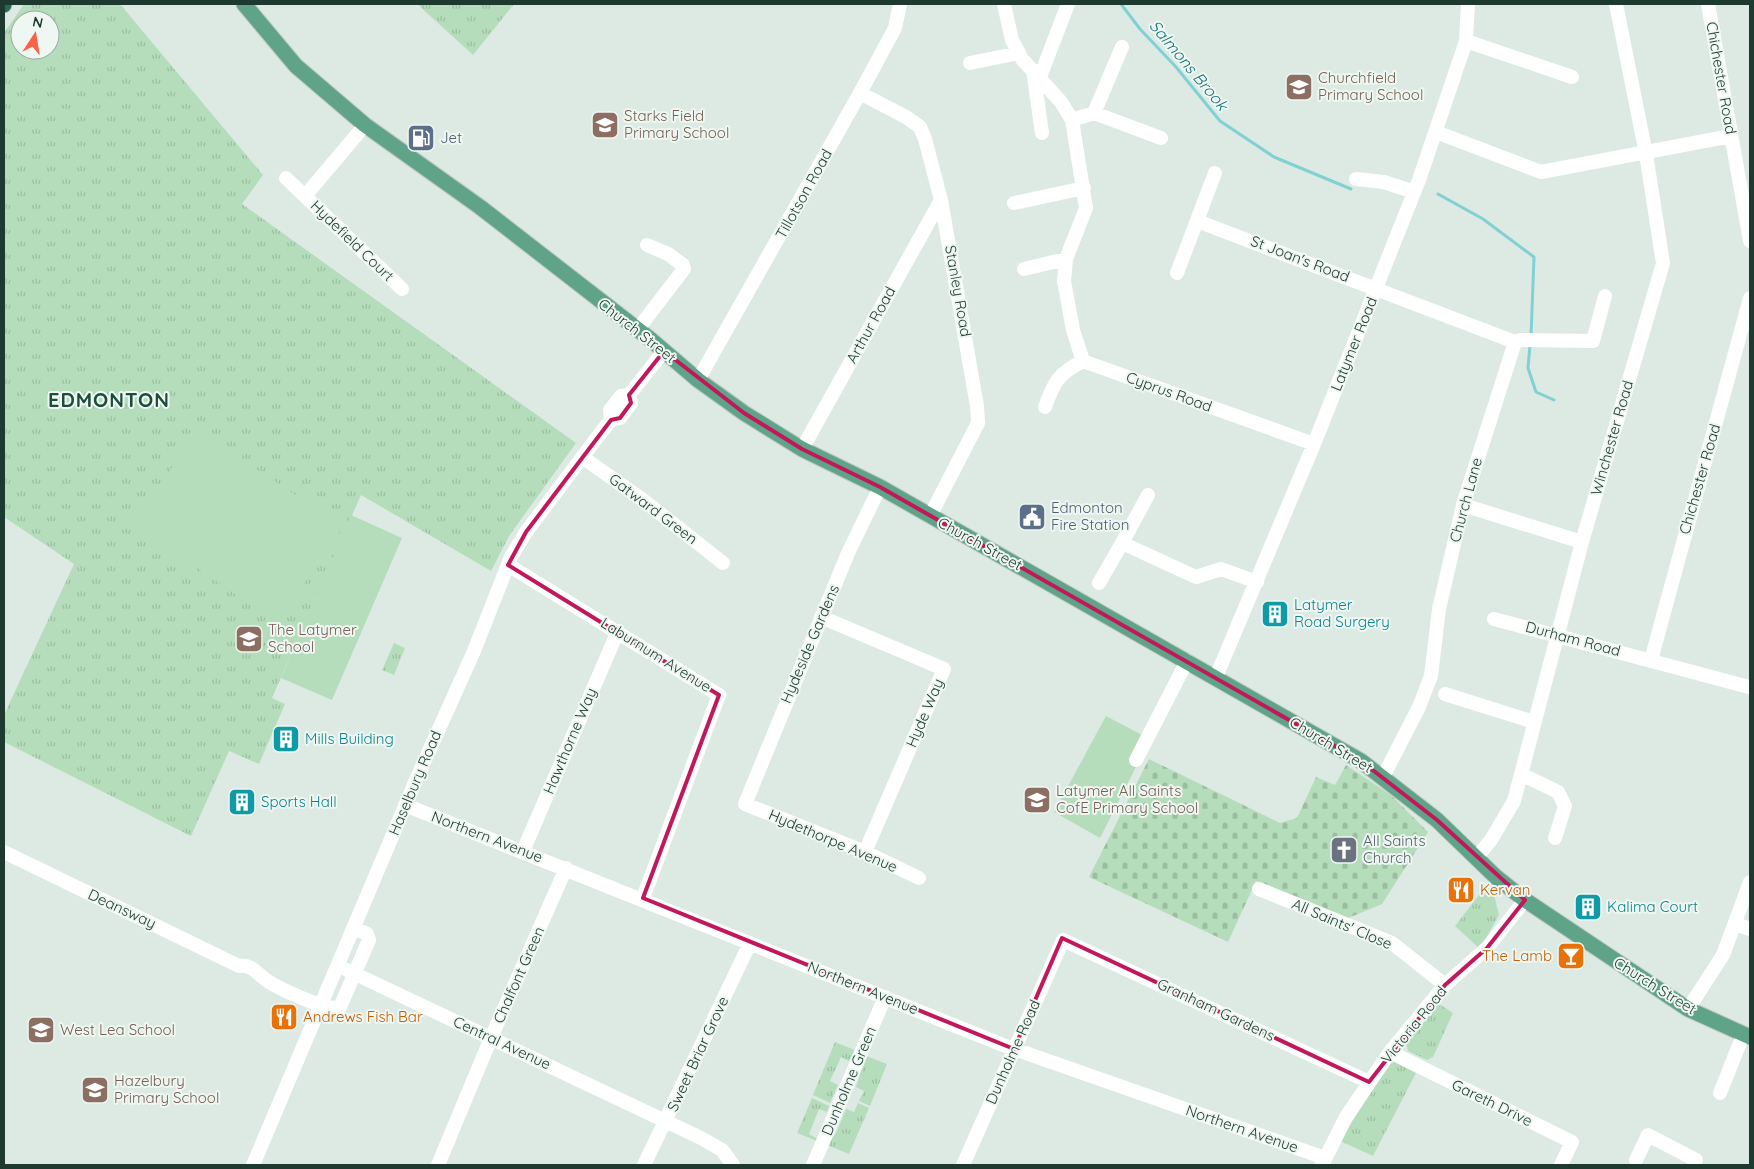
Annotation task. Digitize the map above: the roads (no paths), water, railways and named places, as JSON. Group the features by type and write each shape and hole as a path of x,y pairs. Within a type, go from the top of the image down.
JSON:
{"main road":[{"name":"Church Street","path":"244,4 296,66 365,125 480,207 638,330 698,380 744,412 802,449 880,487 1362,761 1437,820 1476,858 1525,900 1688,1009 1747,1036"}],"street":[{"name":"Tillotson Road","path":"698,380 895,28 900,4"},
{"path":"1004,4 1012,40 1019,53 1061,102 1072,120 1084,188 1086,208 1066,259 1064,281 1074,330 1083,361 1060,375 1053,385 1045,407"},
{"path":"1042,134 1036,74 1068,4"},
{"name":"Latymer Road","path":"1216,677 1314,444 1414,192 1466,41 1468,4"},
{"name":"Winchester Road","path":"1476,858 1490,840 1514,801 1582,542 1663,263 1646,154 1616,4"},
{"name":"Chichester Road","path":"1708,4 1750,241"},
{"path":"1466,41 1572,77"},
{"path":"1094,113 1122,47"},
{"path":"970,63 1019,53"},
{"name":"Stanley Road","path":"860,93 906,116 920,127 926,138 941,200 978,423 930,516"},
{"path":"1072,120 1094,113 1161,138"},
{"name":"Hydefield Court","path":"365,125 305,196 402,289"},
{"path":"1436,132 1541,172 1646,154 1731,136"},
{"path":"1177,273 1215,173"},
{"path":"1358,175 1414,192"},
{"path":"286,178 305,196"},
{"path":"1014,203 1084,188"},
{"name":"Arthur Road","path":"802,449 941,200"},
{"name":"St Joan's Road","path":"1197,221 1518,341"},
{"path":"638,330 684,269 683,265 668,254 647,244"},
{"path":"1024,269 1066,259"},
{"path":"1518,341 1593,341 1605,296"},
{"name":"Chichester Road","path":"1651,660 1750,298"},
{"name":"Church Lane","path":"1383,777 1419,707 1431,676 1439,609 1463,505 1518,341"},
{"name":"Haselbury Road","path":"253,1165 405,805 474,651 508,565 526,532 610,420 620,418 631,403 629,395 664,351"},
{"name":"Cyprus Road","path":"1083,361 1314,444"},
{"name":"Gatward Green","path":"582,457 643,500 724,563"},
{"name":"Hydeside Gardens","path":"746,804 821,616 880,487"},
{"path":"1099,583 1148,495"},
{"path":"1463,505 1582,542"},
{"path":"1122,542 1196,577 1221,568 1257,582"},
{"name":"Laburnum Avenue","path":"508,565 720,695 642,898"},
{"name":"Hyde Way","path":"821,616 944,669 865,852"},
{"name":"Durham Road","path":"1494,619 1749,687"},
{"name":"Hawthorne Way","path":"523,851 618,631"},
{"path":"1136,760 1188,661"},
{"path":"1445,694 1534,722"},
{"path":"1521,774 1558,792 1565,806 1555,838"},
{"name":"Hydethorpe Avenue","path":"746,804 865,852 919,878"},
{"name":"Northern Avenue","path":"405,805 642,898 1014,1049 1323,1162"},
{"name":"Deansway","path":"4,852 239,966 242,973 256,980 263,978 320,1005"},
{"name":"Chalfont Green","path":"438,1165 491,1038 566,868"},
{"path":"1688,1009 1723,955 1750,882"},
{"name":"All Saints' Close","path":"1259,889 1392,944 1445,985"},
{"name":"Victoria Road","path":"1323,1162 1346,1118 1390,1052 1445,985 1487,948 1525,900"},
{"path":"1734,924 1750,929"},
{"path":"320,1005 338,1009 354,973 369,937 353,928"},
{"name":"Dunholme Road","path":"964,1165 1062,940"},
{"name":"Granham Gardens","path":"1062,940 1369,1082"},
{"name":"Sweet Briar Grove","path":"644,1165 750,943"},
{"name":"Central Avenue","path":"337,967 354,973 714,1144 722,1150 733,1165"},
{"name":"Dunholme Green","path":"813,1165 885,997"},
{"path":"1720,1093 1747,1036"},
{"name":"Gareth Drive","path":"1390,1052 1572,1142 1561,1165"},
{"path":"1636,1160 1648,1136 1695,1163"}],"waterway":[{"name":"Salmons Brook","path":"1121,4 1140,29 1176,67 1220,121 1274,157 1351,189"},
{"name":"Salmons Brook","path":"1438,194 1483,219 1534,257 1531,336"},
{"name":"Salmons Brook","path":"1530,345 1528,368 1536,392 1554,400"}],"place":[{"name":"Churchfield Primary School","path":"1299,87"},
{"name":"Starks Field Primary School","path":"605,125"},
{"name":"Jet","path":"421,138"},
{"name":"Edmonton Fire Station","path":"1032,517"},
{"name":"Latymer Road Surgery","path":"1275,614"},
{"name":"The Latymer School","path":"249,639"},
{"name":"Mills Building","path":"286,739"},
{"name":"Latymer All Saints CofE Primary School","path":"1037,800"},
{"name":"Sports Hall","path":"242,802"},
{"name":"All Saints Church","path":"1344,850"},
{"name":"Kervan","path":"1461,890"},
{"name":"Kalima Court","path":"1588,907"},
{"name":"The Lamb","path":"1571,956"},
{"name":"Andrews Fish Bar","path":"284,1017"},
{"name":"West Lea School","path":"41,1030"},
{"name":"Hazelbury Primary School","path":"95,1090"}],"district":[{"name":"EDMONTON","path":"109,400"}]}
